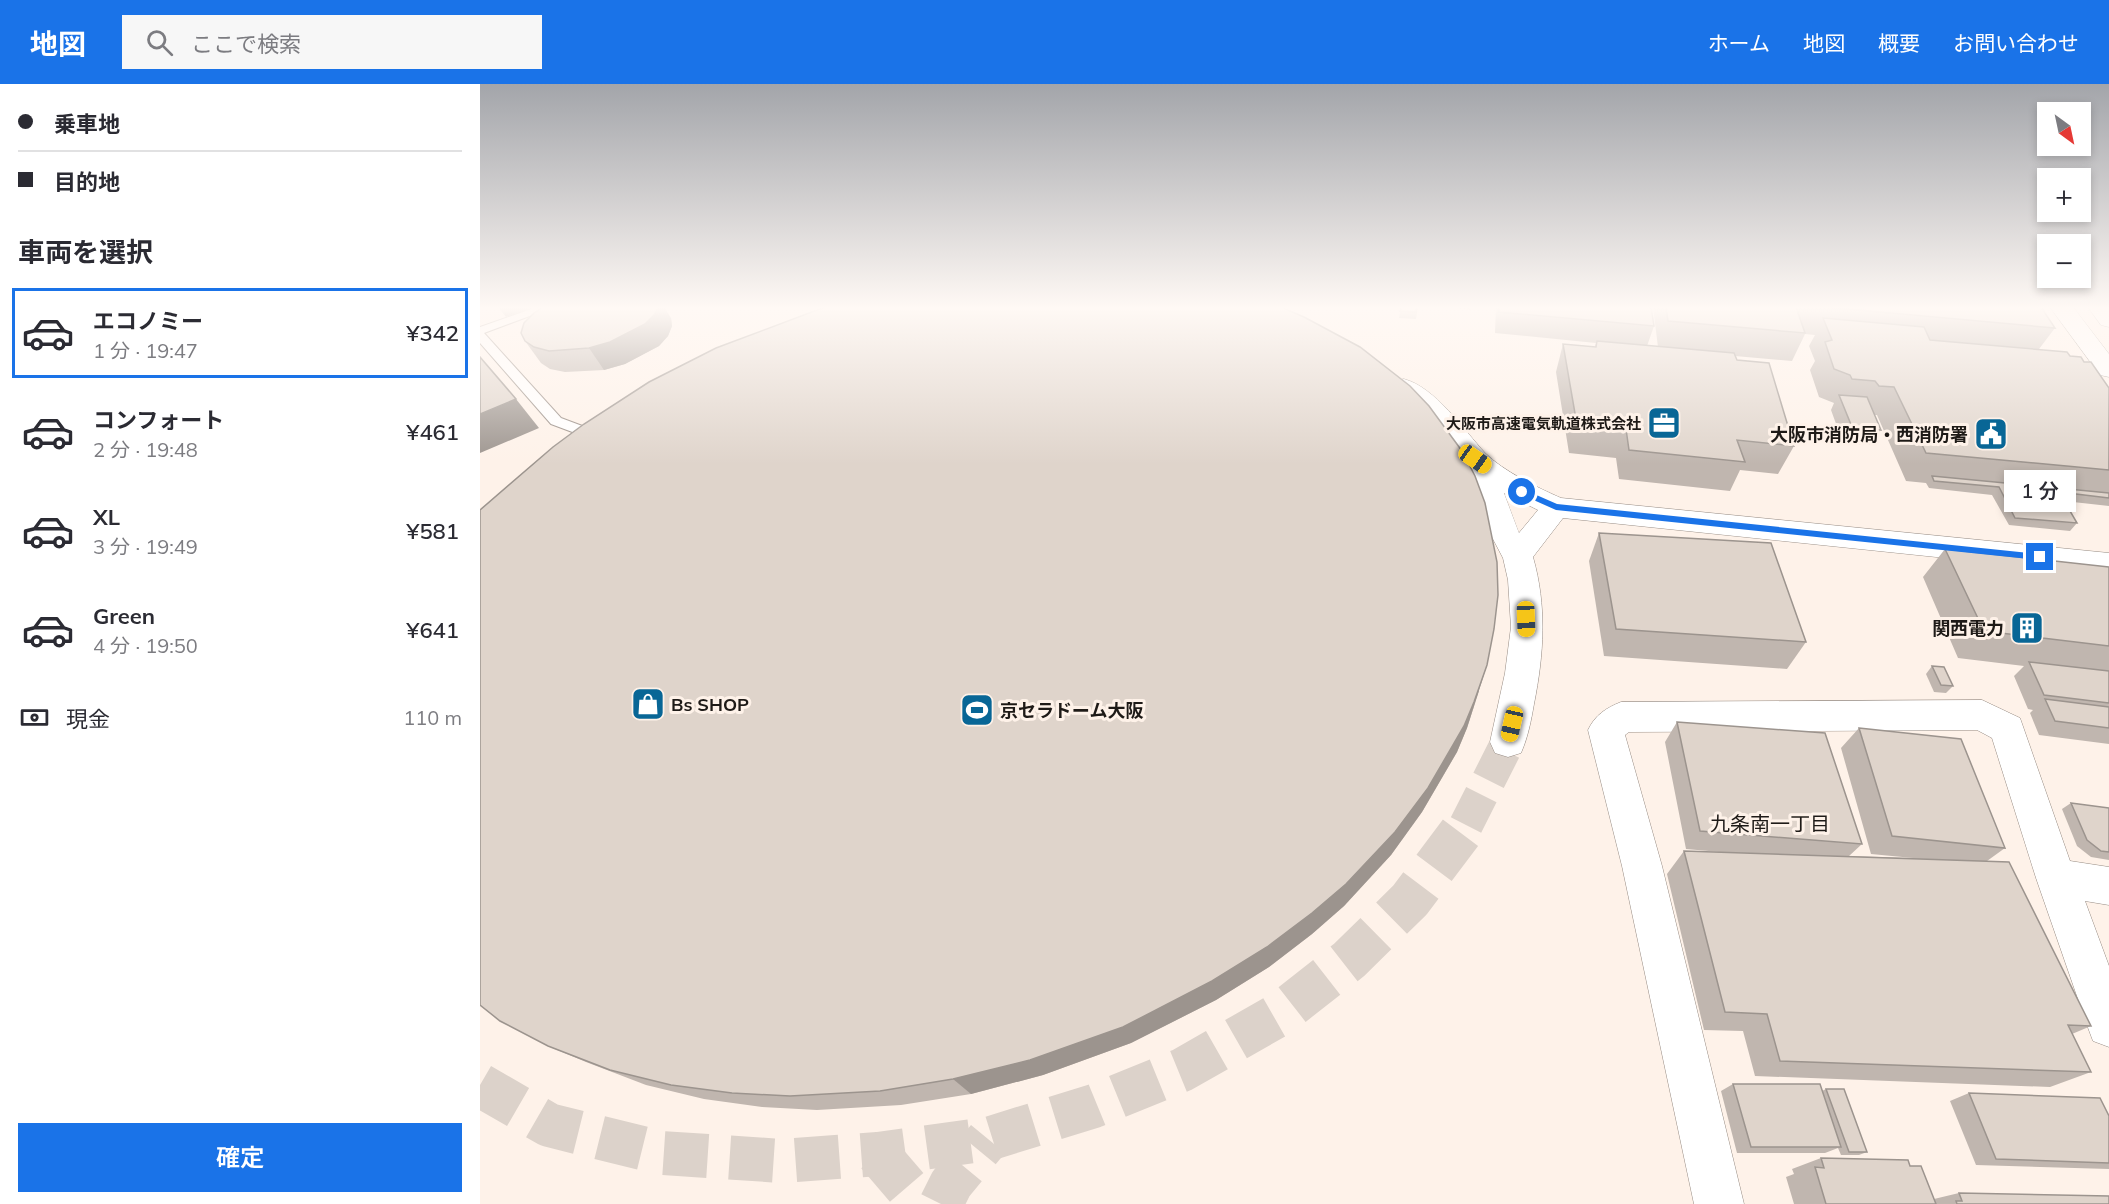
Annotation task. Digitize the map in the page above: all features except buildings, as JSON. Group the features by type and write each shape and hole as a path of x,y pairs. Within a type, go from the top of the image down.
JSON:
{"main road":[{"path":"1401,384 1446,425 1475,459 1522,492 1556,507 2109,564"},
{"path":"1475,459 1504,537 1518,555 1524,584 1527,636 1521,689 1508,742"},
{"path":"1518,555 1556,507"},
{"path":"1719,1204 1642,866 1606,730 1620,717 1983,715 2007,729 2056,878 2109,1025"},
{"path":"2056,878 2109,886"}],"lane":[{"path":"502,359 556,421 598,435"}],"tunnel":[{"path":"1466,825 1508,742"},
{"path":"988,1139 1094,1106 1182,1070 1280,1014 1349,960 1410,900 1467,824"},
{"path":"480,1085 549,1125 662,1153 782,1161 878,1154"},
{"path":"878,1154 988,1139"},
{"path":"941,1204 951,1184 988,1139"},
{"path":"878,1154 908,1189 914,1204"}],"place":[{"name":"大阪市高速電気軌道株式会社","path":"1664,423"},
{"name":"大阪市消防局・西消防署","path":"1991,434"},
{"name":"関西電力","path":"2027,628"},
{"name":"Bs SHOP","path":"648,704"},
{"name":"京セラドーム大阪","path":"977,710"}],"district":[{"name":"九条南一丁目","path":"1770,823"}],"route":[{"path":"1522,492 1556,507 2040,557"}]}
